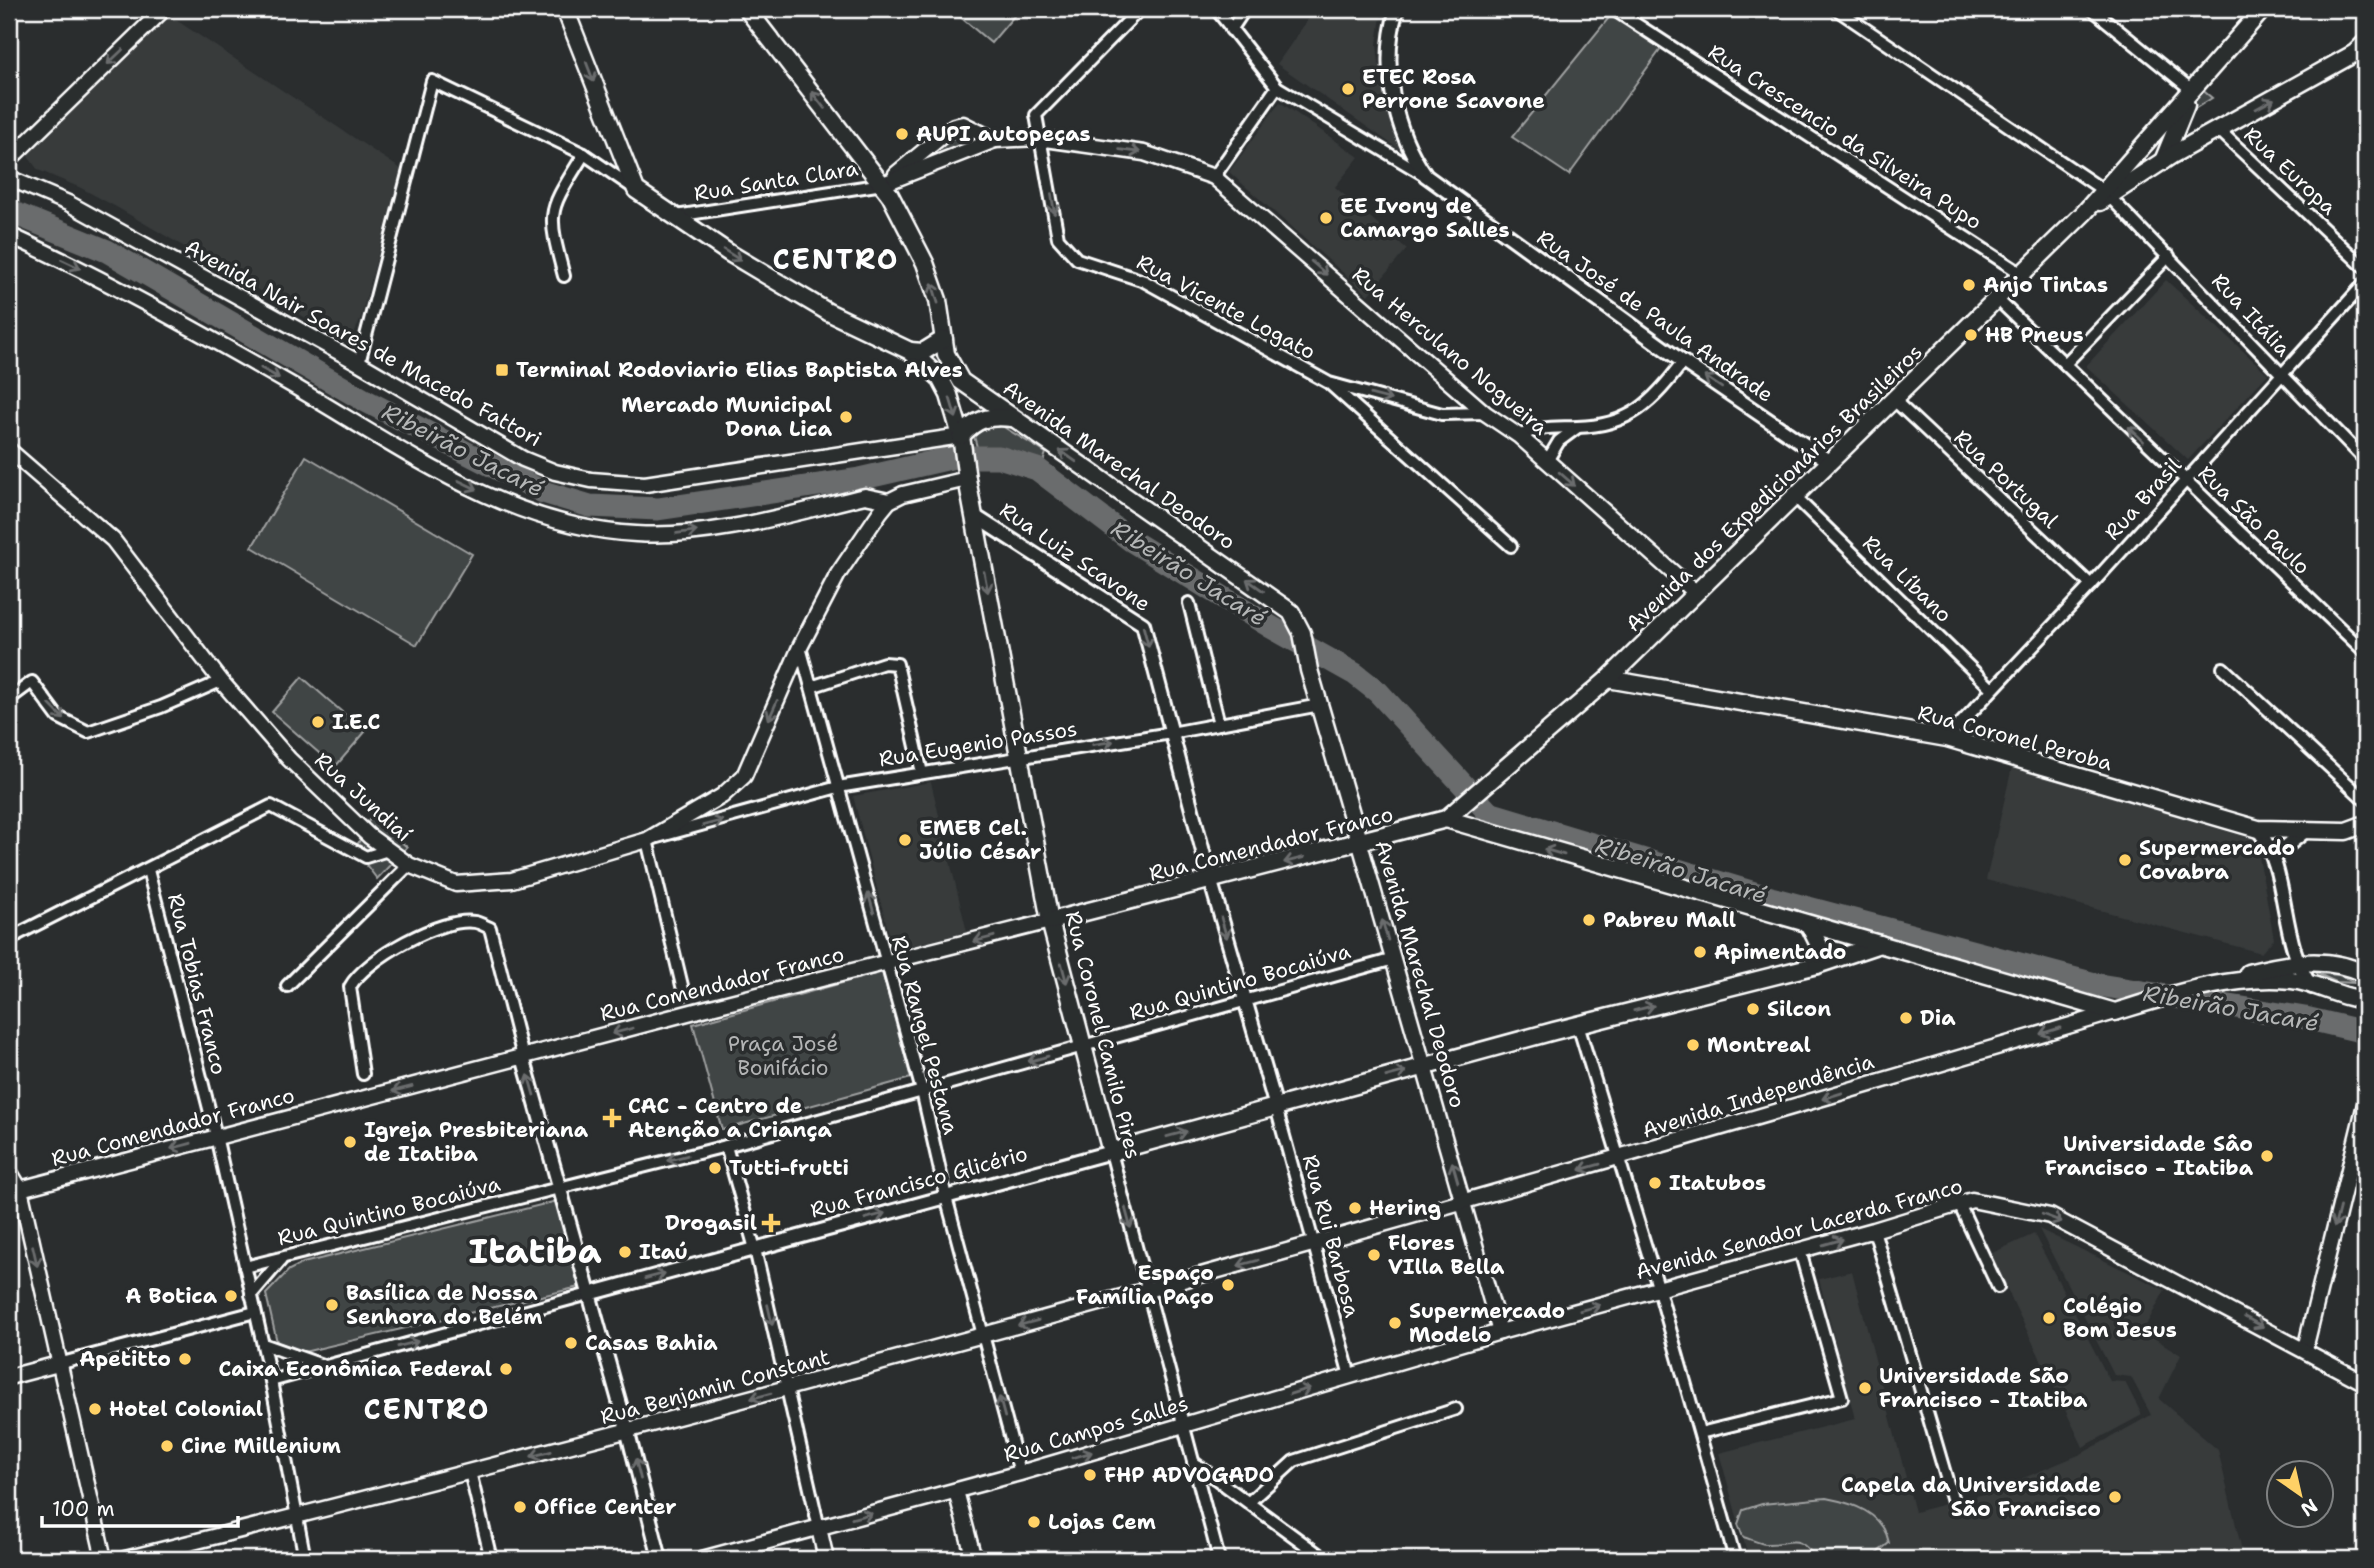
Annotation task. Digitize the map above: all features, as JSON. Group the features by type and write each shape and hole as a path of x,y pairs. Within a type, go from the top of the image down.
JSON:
{"main road":[{"path":"9,160 164,9"},
{"path":"565,9 636,190"},
{"path":"747,9 883,184 925,263 938,300 944,339 923,352 910,351"},
{"path":"2106,193 2263,9"},
{"path":"2106,193 2362,53"},
{"path":"2162,161 2192,93"},
{"path":"883,184 954,126 963,124 996,140"},
{"path":"965,152 973,142 974,131"},
{"path":"2153,135 2151,143 2162,161"},
{"name":"Rua Herculano Nogueira","path":"883,184 996,140 1038,138 1144,153 1214,177 1485,413 1547,461 1695,592"},
{"name":"Avenida Nair Soares de Macedo Fattori","path":"9,178 68,203 359,363 523,459 555,472 591,480 645,484 962,440"},
{"name":"Rua Luiz Scavone","path":"636,190 729,253 806,299 910,351 940,377 949,395 962,440 973,514"},
{"name":"Avenida dos Expedicionários Brasileiros","path":"1446,819 1608,679 2106,193"},
{"path":"9,236 78,266 437,470 522,512 546,520 618,533 682,534 865,496 889,500 966,475"},
{"name":"Avenida Marechal Deodoro","path":"944,339 946,354 961,381 1291,612 1302,633 1310,670 1500,1332"},
{"path":"962,440 973,423 994,416 1014,419"},
{"name":"Rua Jundiaí","path":"9,450 113,540 221,681 289,759 369,836 409,865 456,884 512,880 647,840 722,796 744,776 800,647 838,575 889,500"},
{"name":"Rua Coronel Camilo Pires","path":"973,514 1051,921 1111,1152"},
{"name":"Rua Coronel Peroba","path":"1608,679 1947,738 2258,829 2346,831 2365,824"},
{"path":"1446,819 2115,1012"},
{"name":"Rua Comendador Franco","path":"14,1191 703,1009 1360,844 1446,819"},
{"path":"1808,925 1819,945 1817,965"},
{"name":"Rua Francisco Glicério","path":"1111,1152 1578,1025 1817,965 1880,944"},
{"name":"Avenida Independência","path":"2214,986 2236,976 2299,962 2339,964 2365,974"},
{"name":"Avenida Independência","path":"1313,1245 1619,1159 2146,1003 2214,986 2256,979 2365,1000"},
{"name":"Avenida Independência","path":"2312,988 2365,1010"},
{"path":"2305,1349 2365,1104"},
{"path":"9,1171 62,1363 104,1559"},
{"name":"Avenida Senador Lacerda Franco","path":"1500,1332 1800,1251 1972,1200 2050,1216 2365,1383"},
{"name":"Rua Benjamin Constant","path":"125,1559 628,1433 1313,1245"},
{"name":"Rua Campos Salles","path":"702,1559 1020,1473 1500,1332"},
{"path":"9,1377 62,1363"},
{"path":"957,1490 974,1559"},
{"path":"819,1528 826,1559"}],"street":[{"path":"1038,138 1035,115 1045,102 1140,9"},
{"path":"1216,9 1277,87 1426,176"},
{"path":"1231,30 1245,9"},
{"path":"1397,9 1390,33 1392,81 1410,153 1426,176"},
{"name":"Rua Crescencio da Silveira Pupo","path":"1613,9 2022,274"},
{"name":"Rua Itália","path":"1836,9 2106,193 2365,460"},
{"path":"2092,9 2192,93"},
{"path":"359,363 432,81 584,154 636,190"},
{"path":"1214,177 1277,87"},
{"name":"Rua Europa","path":"2219,130 2365,268"},
{"name":"Rua Vicente Logato","path":"1038,138 1047,165 1058,238 1067,252 1077,259 1144,281 1329,383 1442,414 1485,413"},
{"path":"564,276 550,226 555,201 584,154"},
{"name":"Rua José de Paula Andrade","path":"1426,176 1683,362 1830,462"},
{"name":"Rua Santa Clara","path":"676,216 883,184"},
{"path":"2065,364 2169,256"},
{"name":"Rua Brasil","path":"1947,738 2091,585 2365,283"},
{"name":"Rua São Paulo","path":"1997,299 2185,481 2364,647"},
{"path":"1518,436 1542,427 1578,427 1629,419 1659,395 1683,362"},
{"path":"1329,383 1511,546"},
{"name":"Rua Portugal","path":"1894,400 2091,585"},
{"path":"1547,461 1559,441 1578,427"},
{"name":"Rua Líbano","path":"1794,496 1992,689"},
{"name":"Rua Luiz Scavone","path":"973,514 1143,624 1211,881 1276,1107"},
{"path":"1189,603 1219,724"},
{"name":"Rua Rangel Pestana","path":"800,647 922,1091 946,1197 1020,1473"},
{"path":"811,687 884,663 897,664 922,773"},
{"path":"2223,668 2365,800"},
{"path":"9,699 32,682 58,717 88,732 161,707 221,681"},
{"name":"Rua Eugenio Passos","path":"647,840 838,787 1171,733 1320,705"},
{"path":"9,943 18,934 271,806 366,857 388,850"},
{"path":"2258,829 2273,857 2299,962 2312,988"},
{"path":"2273,857 2304,832"},
{"path":"647,840 684,994"},
{"path":"287,986 409,865"},
{"name":"Rua Tobias Franco","path":"148,870 216,1136 271,1381 305,1559"},
{"path":"363,1074 350,988 356,976 416,935 473,922 490,928 660,1559"},
{"name":"Rua Quintino Bocaiúva","path":"245,1267 726,1146 1394,959"},
{"path":"1578,1025 1659,1290 1735,1559"},
{"name":"Rua Rui Barbosa","path":"1276,1107 1350,1376"},
{"path":"726,1146 755,1249 819,1528"},
{"name":"Rua Francisco Glicério","path":"271,1381 1111,1152"},
{"name":"Rua Coronel Camilo Pires","path":"1111,1152 1219,1559"},
{"path":"1959,1204 1998,1287"},
{"path":"1874,1230 1953,1501"},
{"path":"1700,1433 1842,1398 1800,1251"},
{"path":"251,1295 266,1274 286,1257"},
{"path":"62,1363 255,1312"},
{"path":"262,1343 325,1366"},
{"path":"1249,1503 1294,1461 1456,1409"},
{"path":"1193,1462 1325,1559"},
{"path":"470,1472 491,1559"}],"shaded area":[{"name":"ETEC Rosa Perrone Scavone","path":"1315,9 1382,9 1377,44 1380,75 1400,150 1277,64"},
{"path":"170,16 401,169 360,321 352,337 340,338 118,208 81,188 38,170 27,155"},
{"name":"EE Ivony de Camargo Salles","path":"1280,102 1359,157 1335,187 1407,249 1368,295 1229,172"},
{"path":"2166,280 2268,374 2188,460 2086,366"},
{"name":"Supermercado Covabra","path":"2012,767 2256,840 2274,939 2261,953 1986,880"},
{"name":"EMEB Cel. Júlio César","path":"931,782 967,932 893,950 853,796"},
{"name":"Universidade São Francisco - Itatiba","path":"2039,1229 2165,1290 2143,1331 2181,1355 2159,1399 2218,1450 2244,1559 1749,1559 1719,1453 1855,1419 1819,1279 1852,1271 1915,1512 1990,1492 2081,1454 2151,1415 2131,1377 2114,1375"},
{"name":"Colégio Bom Jesus","path":"2034,1234 2110,1381 2125,1382 2142,1415 2083,1447 1990,1254"}],"green space":[{"path":"951,9 1020,9 991,43"},
{"path":"1611,15 1661,49 1569,175 1512,137"},
{"path":"2200,88 2212,98 2185,115"},
{"path":"957,132 966,137 964,146 910,167"},
{"path":"1002,426 1046,453 1043,462 1002,450 978,451 974,436 986,428"},
{"path":"306,456 472,554 417,645 252,547"},
{"name":"I.E.C","path":"302,677 365,732 335,767 272,712"},
{"path":"371,816 407,847 377,879 355,850"},
{"name":"Praça José Bonifácio","path":"882,972 911,1078 722,1130 693,1024"},
{"path":"2316,973 2339,975 2355,983 2336,982"},
{"path":"557,1201 579,1287 304,1352 277,1342 266,1294 289,1270 303,1263"},
{"path":"1826,1498 1856,1506 1873,1516 1880,1524 1889,1543 1879,1551 1876,1559 1817,1559 1799,1542 1765,1544 1743,1537 1738,1524 1743,1510 1762,1504"}],"waterway":[{"name":"Ribeirão Jacaré","path":"9,211 107,251 364,400 543,492 590,506 658,509 859,479 955,457 999,457 1037,469 1132,541 1271,627 1355,674 1378,692 1489,813 1771,898 2099,985 2305,1018 2365,1032"}],"place":[{"name":"ETEC Rosa Perrone Scavone","path":"1348,89"},
{"name":"AUPI autopeças","path":"902,134"},
{"name":"EE Ivony de Camargo Salles","path":"1326,218"},
{"name":"Anjo Tintas","path":"1969,285"},
{"name":"HB Pneus","path":"1971,335"},
{"name":"Terminal Rodoviario Elias Baptista Alves","path":"502,370"},
{"name":"Mercado Municipal Dona Lica","path":"846,417"},
{"name":"I.E.C","path":"318,722"},
{"name":"EMEB Cel. Júlio César","path":"905,840"},
{"name":"Supermercado Covabra","path":"2125,860"},
{"name":"Pabreu Mall","path":"1589,920"},
{"name":"Apimentado","path":"1700,952"},
{"name":"Silcon","path":"1753,1009"},
{"name":"Dia","path":"1906,1018"},
{"name":"Montreal","path":"1693,1045"},
{"name":"CAC - Centro de Atenção a Criança","path":"612,1118"},
{"name":"Igreja Presbiteriana de Itatiba","path":"350,1142"},
{"name":"Universidade Sâo Francisco - Itatiba","path":"2267,1156"},
{"name":"Tutti-frutti","path":"715,1168"},
{"name":"Itatubos","path":"1655,1183"},
{"name":"Hering","path":"1355,1208"},
{"name":"Drogasil","path":"771,1223"},
{"name":"Itaú","path":"625,1252"},
{"name":"Flores VIlla Bella","path":"1374,1255"},
{"name":"Espaço Família Paço","path":"1228,1285"},
{"name":"A Botica","path":"231,1296"},
{"name":"Basílica de Nossa Senhora do Belém","path":"332,1305"},
{"name":"Colégio Bom Jesus","path":"2049,1318"},
{"name":"Supermercado Modelo","path":"1395,1323"},
{"name":"Casas Bahia","path":"571,1343"},
{"name":"Apetitto","path":"185,1359"},
{"name":"Caixa Econômica Federal","path":"506,1369"},
{"name":"Universidade São Francisco - Itatiba","path":"1865,1388"},
{"name":"Hotel Colonial","path":"95,1409"},
{"name":"Cine Millenium","path":"167,1446"},
{"name":"FHP ADVOGADO","path":"1090,1475"},
{"name":"Capela da Universidade São Francisco","path":"2115,1497"},
{"name":"Office Center","path":"520,1507"},
{"name":"Lojas Cem","path":"1034,1522"}],"district":[{"name":"CENTRO","path":"836,259"},
{"name":"Itatiba","path":"535,1251"},
{"name":"CENTRO","path":"427,1409"}]}
